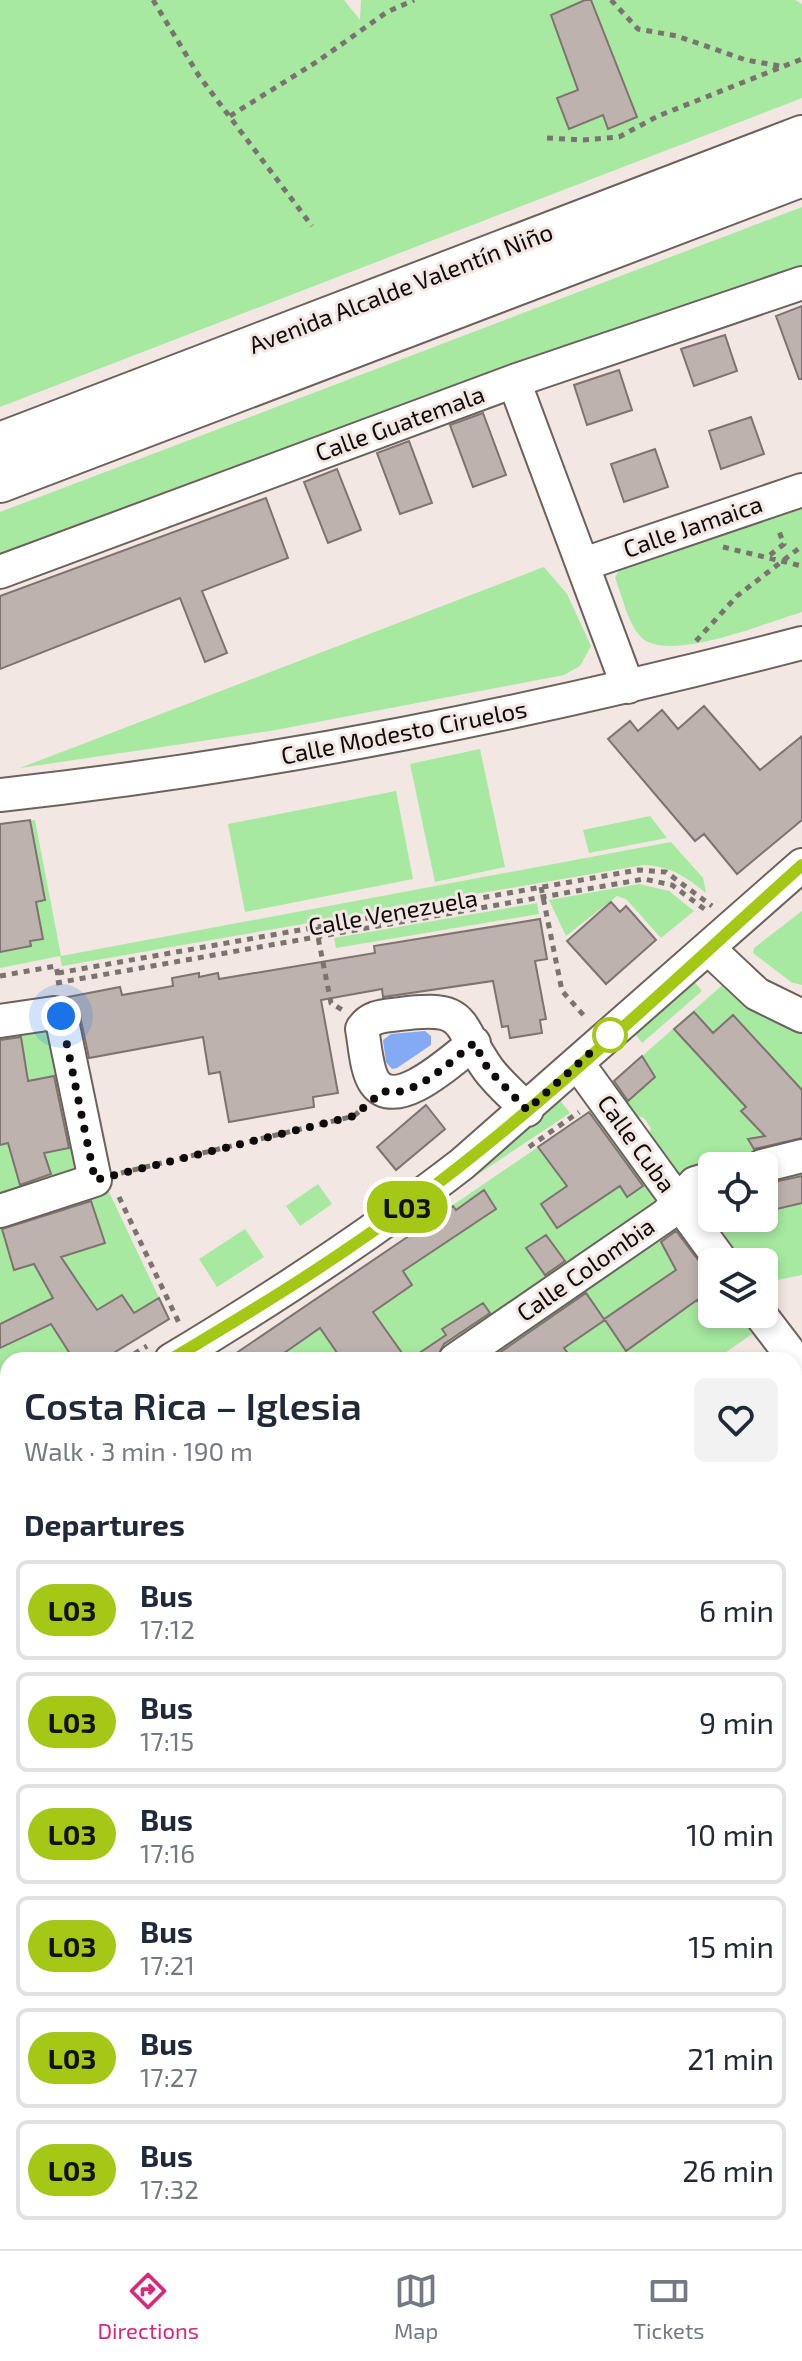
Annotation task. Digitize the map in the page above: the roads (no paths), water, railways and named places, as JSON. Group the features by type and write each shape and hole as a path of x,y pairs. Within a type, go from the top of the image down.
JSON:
{"street":[{"name":"Avenida Alcalde Valentín Niño","path":"0,443 802,136"},
{"name":"Avenida Alcalde Valentín Niño","path":"0,482 455,305 802,176"},
{"name":"Calle Guatemala","path":"0,572 514,381 802,283"},
{"path":"514,381 628,687"},
{"name":"Calle Jamaica","path":"584,564 802,490"},
{"name":"Calle Modesto Ciruelos","path":"0,795 159,778 475,722 802,643"},
{"path":"184,1352 271,1300 408,1206 527,1110 717,930 802,865"},
{"path":"717,930 757,994 802,1016"},
{"path":"0,1021 52,999 102,1178 0,1211"},
{"path":"474,1043 409,1090 395,1094 383,1091 373,1081 364,1025 376,1017 432,1010 451,1015 466,1026 488,1069 527,1110"},
{"name":"Calle Cuba","path":"578,1064 712,1248"},
{"path":"778,1162 802,1156"},
{"name":"Calle Colombia","path":"467,1352 666,1215 698,1182"},
{"path":"772,1328 792,1352"}],"water":[{"path":"425,1031 431,1036 431,1045 392,1069 386,1062 383,1040 391,1034"}]}
